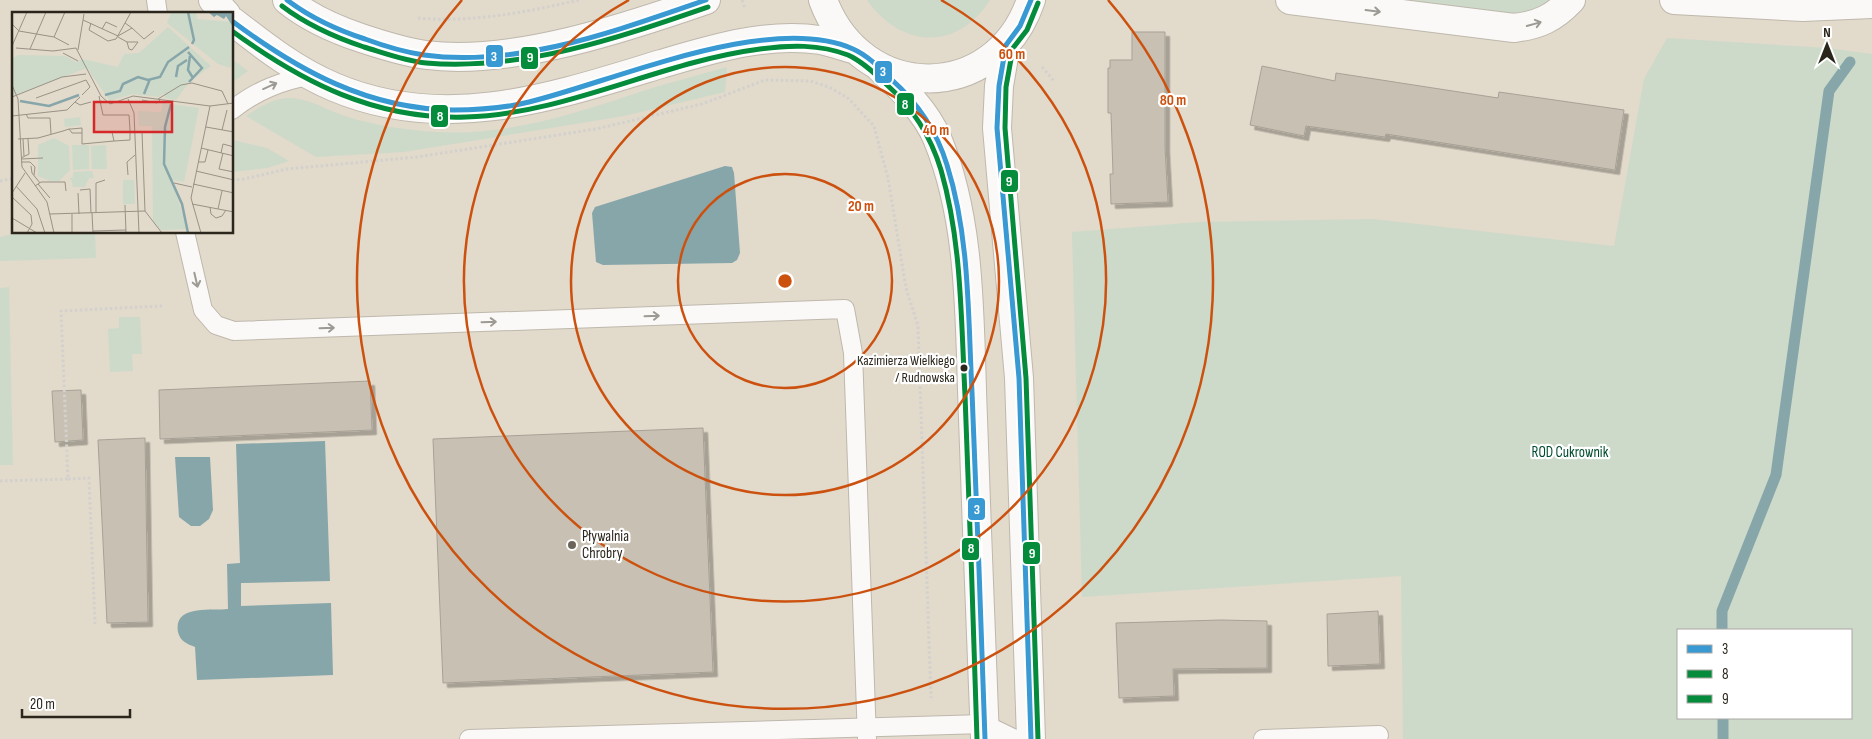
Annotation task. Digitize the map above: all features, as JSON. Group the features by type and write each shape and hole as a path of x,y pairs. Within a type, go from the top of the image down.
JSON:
{"main road":[{"path":"213,0 224,12"},
{"path":"287,0 296,8 336,29 389,47 426,55 467,57 515,53 563,42 706,0"},
{"path":"823,0 839,34 853,49 880,68 924,114 936,136 947,164 965,261 972,392 984,731"},
{"path":"1031,739 1019,378 997,128 999,86 1006,45 1028,8 1053,0"},
{"path":"1290,0 1514,28 1540,23 1552,18 1571,0"},
{"path":"1674,0 1803,7 1872,4"},
{"path":"234,23 278,56 333,86 392,104 432,109 477,108 524,103 580,89 695,54 754,41 778,38 814,39 853,49"},
{"path":"880,68 913,78 947,77 979,66 1006,45"}],"lane":[{"path":"234,109 260,90 281,82 312,75"},
{"path":"185,234 203,310 216,325 234,331 845,309 853,353 867,733"},
{"path":"469,739 867,733 930,724 984,731 1015,739"},
{"path":"1263,739 1379,734"}],"path":[{"path":"415,18 440,20 522,13 579,0"},
{"path":"1042,67 1054,81"},
{"path":"234,180 287,169 417,157 596,129 702,104 765,80 810,81 829,87 848,98 874,126 882,149 906,288 918,326 931,685 930,724"},
{"path":"68,479 61,311 162,306"},
{"path":"0,481 90,478 95,624"}],"green space":[{"path":"867,0 990,0 977,17 962,29 946,36 929,38 912,35 896,28 881,16"},
{"path":"1389,0 1555,0 1547,7 1518,16"},
{"name":"ROD Cukrownik","path":"1667,38 1827,48 1872,54 1872,739 1403,739 1401,576 1082,597 1072,232 1200,222 1373,219 1614,246 1644,79"},
{"path":"234,60 248,71 234,81"},
{"path":"727,67 725,92 624,116 404,152 316,157 246,116 271,102 295,98 348,117 392,127 437,132 490,130 516,127 567,115"},
{"path":"234,140 267,148 289,161 267,168 234,172"},
{"path":"13,234 95,234 96,258 0,261 0,237"},
{"path":"9,287 13,465 0,465 0,288"},
{"path":"119,317 140,317 142,354 132,354 133,371 110,372 108,329 119,328"}],"water":[{"path":"725,166 732,167 734,173 740,253 737,260 732,263 603,265 596,262 592,213 595,207"},
{"path":"325,441 330,581 241,583 241,606 331,603 333,675 197,680 195,647 180,638 178,623 181,617 187,613 228,609 227,564 240,563 236,444"},
{"path":"175,457 210,457 213,510 209,519 200,526 191,526 179,517"}],"building":[{"path":"1132,32 1165,32 1165,148 1168,202 1111,204 1110,174 1113,174 1111,113 1108,113 1108,68 1110,68 1110,60 1132,60"},
{"path":"1262,66 1335,81 1336,73 1498,98 1499,92 1624,110 1615,170 1386,134 1385,137 1306,126 1304,136 1250,125"},
{"path":"370,381 372,430 160,439 159,390"},
{"path":"81,390 83,440 55,442 52,391"},
{"name":"Pływalnia Chrobry","path":"703,428 713,672 443,683 433,439"},
{"path":"145,438 148,622 107,623 98,440"},
{"path":"1378,611 1380,664 1328,666 1327,614"},
{"path":"1221,620 1267,621 1267,668 1173,669 1174,696 1119,698 1116,623"}],"waterway":[{"path":"1722,629 1722,611 1776,475 1829,91 1850,62"},
{"path":"1723,719 1723,739"}],"transit line":[{"name":"3","path":"287,0 324,23 379,44 417,54 460,58 496,56 568,44 706,0"},
{"name":"3","path":"1031,0 1020,26 1006,45 999,86 997,128 1019,378 1031,739"},
{"name":"9","path":"1038,3 1027,30 1013,48 1006,87 1005,128 1026,378 1038,739"},
{"name":"9","path":"282,6 321,30 364,47 418,62 462,64 498,62 570,50 640,30 708,7"},
{"name":"3","path":"234,22 283,56 336,84 363,95 392,103 422,108 472,110 520,104 692,54 736,44 779,39 818,40 853,49 868,58 900,88 925,118 943,153 955,193 964,249 967,278 985,739"},
{"name":"8","path":"234,32 286,67 342,95 371,105 401,112 433,116 466,117 503,114 540,107 577,98 686,65 760,49 782,47 815,47 848,55 868,68 895,93 920,123 937,158 948,198 957,253 965,395 977,739"}],"place":[{"name":"Kazimierza Wielkiego / Rudnowska","path":"964,368"},
{"name":"Pływalnia Chrobry","path":"572,545"}]}
